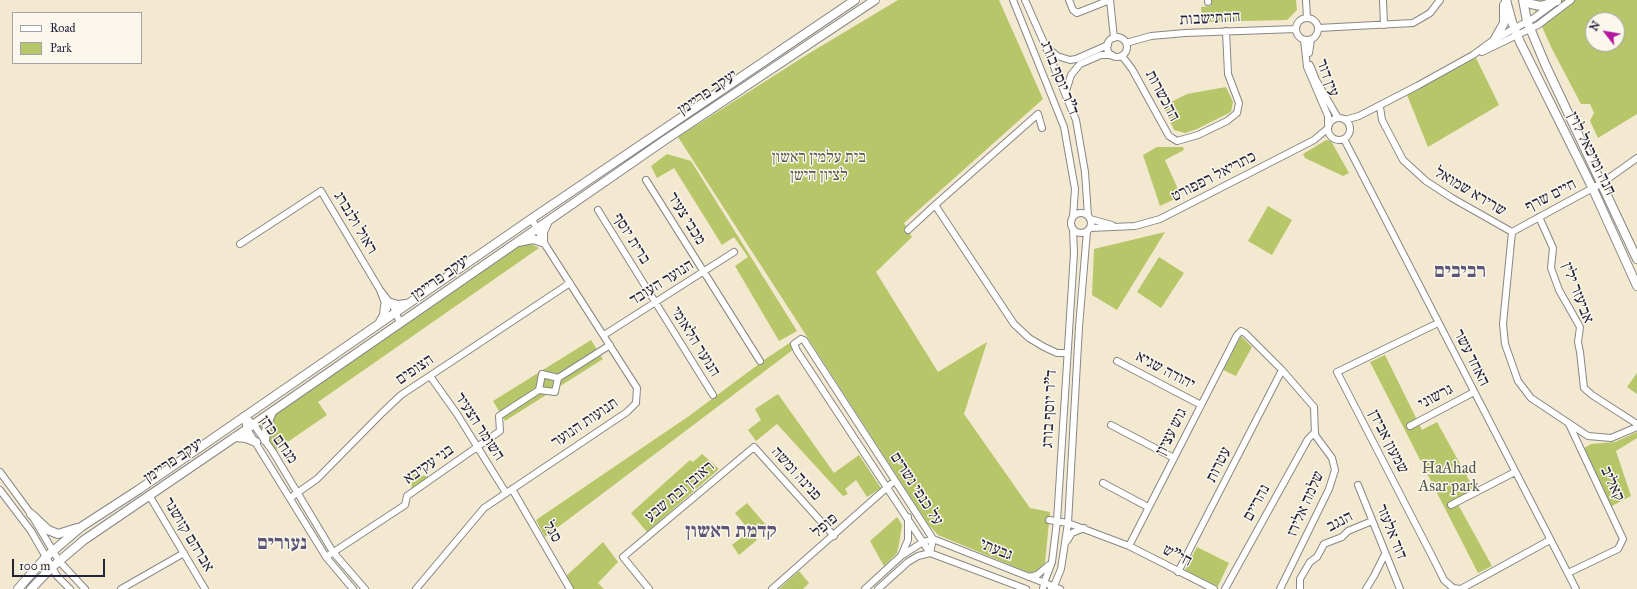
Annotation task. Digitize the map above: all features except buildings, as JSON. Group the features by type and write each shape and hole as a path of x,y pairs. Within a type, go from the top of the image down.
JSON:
{"main road":[{"name":"יעקב פריימן","path":"18,589 53,550 81,527 144,486 408,303 855,0"},
{"name":"יעקב פריימן","path":"31,589 51,568 84,540 251,427 549,219 739,89 875,0"},
{"path":"1495,39 1504,23 1505,0"},
{"name":"חנה ומיכאל לוין","path":"1505,0 1516,32 1593,189 1637,286"},
{"name":"חנה ומיכאל לוין","path":"1523,0 1529,25 1545,64 1637,259"},
{"path":"1526,0 1531,4 1541,6 1558,0"},
{"path":"516,243 533,239 544,243 544,227 549,219"},
{"path":"380,323 388,305 399,306 408,303"},
{"path":"265,440 267,424 272,412"},
{"path":"236,437 246,438 256,442"},
{"path":"31,514 48,530 58,534 81,527"}],"street":[{"name":"ד\"ר יוסף בורג","path":"1013,0 1064,127 1075,189 1073,217"},
{"name":"ד\"ר יוסף בורג","path":"1025,0 1066,93 1080,137 1089,218"},
{"path":"1046,45 1057,56 1070,60 1076,59 1108,45 1114,38 1110,0 1077,13 1073,10 1068,0"},
{"path":"1306,0 1307,18"},
{"path":"1383,0 1384,25"},
{"path":"1318,28 1413,23 1430,13 1440,0"},
{"path":"1529,25 1558,0"},
{"path":"1345,120 1380,107 1529,25 1550,17 1571,0"},
{"path":"1307,18 1316,22 1318,28 1316,35 1311,40 1304,40 1298,36 1296,29 1298,23 1307,18"},
{"name":"ההתישבות","path":"1126,43 1151,36 1226,30 1296,29"},
{"name":"ההכשרות","path":"1122,56 1132,69 1169,136 1177,141 1198,135 1227,121 1236,113 1239,103 1228,74 1226,30"},
{"path":"1473,55 1495,39 1516,32"},
{"path":"1066,93 1067,84 1075,68 1101,55 1112,55 1117,57 1122,56 1127,49 1126,43 1120,38 1114,38"},
{"name":"עין דור","path":"1304,40 1306,67 1328,116 1328,127"},
{"name":"עין דור","path":"1311,40 1310,66 1316,80 1338,118"},
{"path":"1108,45 1108,51 1112,55"},
{"name":"שרירא שמואל","path":"1380,107 1382,120 1403,160 1426,181 1452,198 1512,232 1503,324 1505,344 1518,381 1531,398 1588,436 1611,438 1637,425"},
{"path":"908,230 1038,114 1042,128"},
{"path":"1350,126 1363,114"},
{"path":"1338,118 1345,120 1350,126 1350,132 1344,139 1338,140 1330,136 1328,127 1332,120 1338,118"},
{"name":"כתריאל רפפורט","path":"1319,138 1328,127"},
{"name":"כתריאל רפפורט","path":"1088,229 1135,226 1160,219 1319,138 1330,136"},
{"name":"האחד עשר","path":"1344,139 1575,589"},
{"name":"חיים שרף","path":"1512,232 1593,189 1637,158"},
{"name":"מכבי צעיר","path":"646,180 760,361"},
{"name":"ראול ולנברג","path":"240,244 321,191 393,314 400,323"},
{"path":"935,205 1014,324 1028,338 1044,348 1056,353 1066,353"},
{"name":"ברית יוסף","path":"598,210 656,302"},
{"path":"1081,213 1089,218 1088,229 1078,232 1073,229 1071,223 1073,217 1081,213"},
{"name":"אביעזר ילין","path":"1539,217 1553,248 1551,268 1559,290 1580,327 1578,342 1584,388 1637,425"},
{"name":"כתריאל רפפורט","path":"1089,218 1118,226"},
{"name":"תנועות הנוער","path":"416,589 484,508 627,412 636,403 637,388 530,220"},
{"name":"ד\"ר יוסף בורג","path":"1044,586 1052,562 1057,521 1066,353 1074,253 1073,229"},
{"name":"ד\"ר יוסף בורג","path":"1055,588 1066,543 1068,523 1079,327 1088,229"},
{"name":"הנוער העובד","path":"604,335 734,252"},
{"name":"הצופים","path":"290,498 317,479 390,406 430,376 570,283"},
{"name":"הנוער הלאומי","path":"656,302 713,395"},
{"name":"שמעון אבידן","path":"1438,323 1337,372 1429,552 1444,580 1453,588 1461,588 1550,540"},
{"name":"גוש עציון","path":"1129,546 1237,335 1241,331 1245,333 1282,370"},
{"name":"על כנפי נשרים","path":"801,339 804,340 933,539 930,553 908,517 797,351 795,342 801,339"},
{"name":"בני עקיבא","path":"326,557 405,506 407,496 500,431 499,416 539,390 555,392 558,378 610,345"},
{"name":"יהודה שגיא","path":"1117,361 1201,405"},
{"name":"שלמה אלירז","path":"1280,589 1329,489 1335,470 1332,458 1318,440 1315,432 1314,406 1282,370"},
{"name":"עטרות","path":"1178,572 1282,370"},
{"path":"539,390 542,374 558,378"},
{"name":"השומר הצעיר","path":"430,376 478,446 506,493"},
{"name":"גרשוני","path":"1410,426 1474,392"},
{"name":"מנחם כהן","path":"244,416 251,427 256,442 326,557 353,589"},
{"name":"קאליב","path":"1568,423 1624,539 1618,549 1568,573"},
{"path":"1111,425 1174,458"},
{"name":"מנחם כהן","path":"251,427 265,440 298,492 333,552 365,589"},
{"name":"נהריים","path":"1225,589 1308,439 1315,432"},
{"name":"פנינה ומשה","path":"754,447 834,536"},
{"name":"ראובן ובת שבע","path":"649,589 623,557 754,447"},
{"path":"0,472 31,514 59,561 85,589"},
{"path":"1451,505 1515,472"},
{"name":"פופל","path":"772,589 834,536 894,481"},
{"path":"1103,483 1148,507"},
{"name":"דוד אלעזר","path":"1358,485 1400,589"},
{"name":"סגל","path":"512,489 570,589"},
{"path":"0,490 18,513 46,557 51,568 70,589"},
{"name":"אברהם קזושנר","path":"149,495 205,589"},
{"path":"901,556 908,540 908,517"},
{"name":"חי\"ש","path":"1049,520 1068,523 1084,528 1129,546 1214,589"},
{"name":"הנגב","path":"1300,589 1300,579 1310,562 1317,557 1324,544 1342,537 1348,531 1372,521"},
{"path":"1066,543 1072,533 1084,528"},
{"path":"865,589 901,556 923,542 933,539"},
{"name":"גבעתי","path":"933,539 1028,577 1044,586 1055,588"},
{"path":"121,589 184,553"},
{"path":"878,589 909,561 918,556 930,553"},
{"name":"גבעתי","path":"930,553 1009,586 1026,589"},
{"path":"1366,589 1385,554"},
{"path":"1028,577 1037,575 1052,562"}],"green space":[{"name":"בית עלמין ראשון לציון הישן","path":"898,0 999,0 1043,99 904,223 912,237 876,272 938,372 987,342 964,414 1030,508 1050,512 1045,563 1038,570 1030,573 938,535 928,524 678,137 808,54"},
{"path":"1211,0 1296,0 1297,10 1287,20 1202,22 1201,7 1211,6"},
{"path":"1530,0 1637,0 1637,114 1598,138 1590,121 1594,113 1590,104 1581,104 1552,49"},
{"path":"1476,58 1499,105 1428,147 1407,95"},
{"path":"1226,87 1233,102 1231,112 1197,129 1185,133 1174,130 1163,106 1187,94"},
{"path":"1326,140 1331,141 1349,173 1343,176 1305,158 1303,154"},
{"path":"1157,147 1183,147 1184,150 1165,160 1181,196 1160,206 1143,155"},
{"path":"667,154 691,161 797,331 779,341 735,266 748,257 734,237 722,245 674,168 657,178 651,166"},
{"path":"1268,206 1292,220 1272,255 1248,241"},
{"path":"1165,232 1117,310 1092,295 1094,249"},
{"path":"529,243 539,248 318,402 327,415 273,452 254,425 510,247"},
{"path":"1159,257 1184,273 1161,308 1137,292"},
{"path":"1241,336 1252,347 1236,376 1223,370"},
{"path":"591,340 603,359 505,421 493,401"},
{"path":"791,342 794,349 545,537 536,520 689,416"},
{"name":"HaAhad Asar park","path":"1385,355 1422,430 1437,422 1474,489 1455,499 1492,566 1478,573 1370,362"},
{"path":"1637,373 1637,394 1627,387"},
{"path":"778,394 834,473 859,455 881,488 867,497 856,480 845,489 848,494 843,496 777,424 756,441 748,430 761,420 755,409"},
{"path":"1637,432 1637,438 1616,451 1631,496 1610,507 1581,450 1591,444 1615,442"},
{"path":"702,454 719,469 647,532 631,513 690,460 693,462"},
{"path":"413,474 430,477 411,490"},
{"path":"747,503 766,525 754,535 757,540 739,555 732,545 750,531 735,513"},
{"path":"897,517 902,525 897,553 884,566 870,541"},
{"path":"603,542 618,562 598,583 604,589 570,589 564,578"},
{"path":"1197,547 1229,563 1217,588 1184,572"},
{"path":"799,571 809,583 803,589 779,589"}],"district":[{"name":"רביבים","path":"1460,272"},
{"name":"קדמת ראשון","path":"731,532"},
{"name":"נעורים","path":"282,544"}]}
